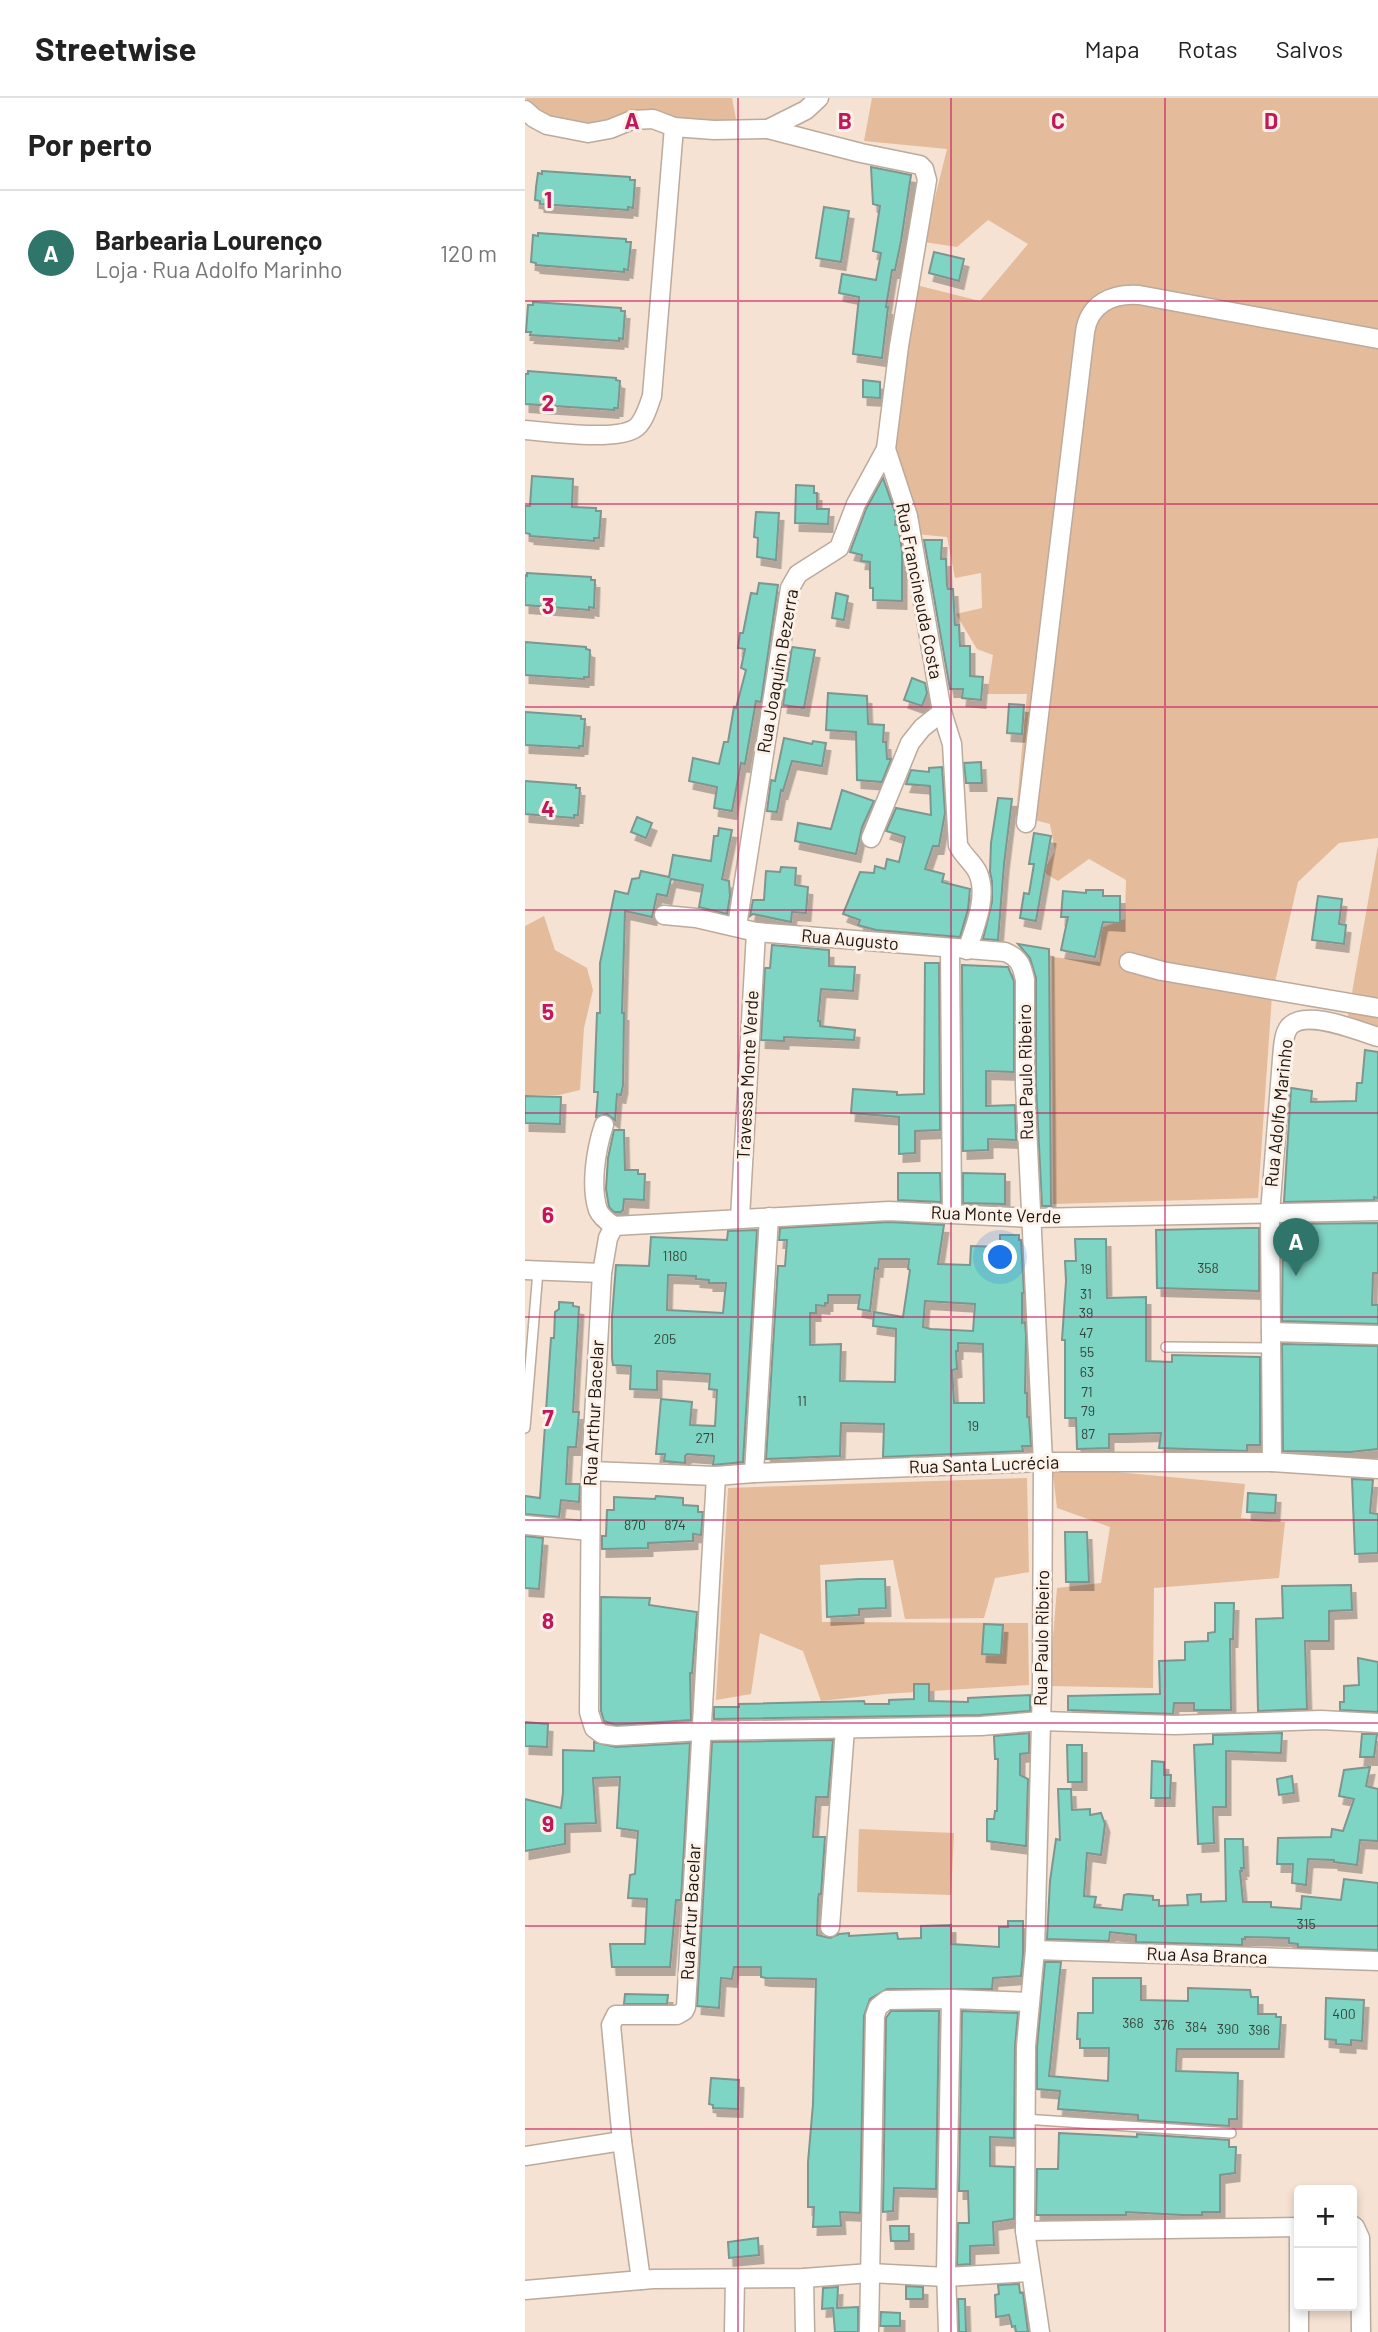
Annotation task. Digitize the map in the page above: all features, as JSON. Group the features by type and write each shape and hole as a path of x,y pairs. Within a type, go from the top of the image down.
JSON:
{"street":[{"path":"525,110 547,125 588,133 610,129 632,120 653,119 674,127 714,130 768,129 806,110 819,98"},
{"path":"525,430 612,434 635,429 646,414 652,396 674,127"},
{"name":"Rua Francineuda Costa","path":"768,129 920,165 926,175 886,449 908,516 942,712 952,744 958,845 978,873 980,881 978,918 959,949 952,1213"},
{"path":"1026,823 1089,314 1106,301 1127,294 1139,295 1378,339"},
{"name":"Rua Joaquim Bezerra","path":"737,926 790,588 798,574 839,548 856,504 886,449"},
{"path":"871,838 911,743 922,728 942,712"},
{"name":"Rua Augusto","path":"664,915 696,918 756,932 1005,952"},
{"name":"Travessa Monte Verde","path":"740,1218 756,932"},
{"name":"Rua Paulo Ribeiro","path":"1005,952 1015,956 1021,964 1025,980 1025,1085 1043,1462 1041,1721 1035,1950 1026,2046 1024,2119 1025,2231 1040,2332"},
{"path":"1129,962 1161,971 1378,1008"},
{"path":"1331,1023 1337,1000"},
{"name":"Rua Adolfo Marinho","path":"1272,1462 1270,1213 1286,1033 1289,1027 1302,1019 1331,1023 1378,1037"},
{"path":"604,1125 595,1163 596,1190 599,1211 605,1220 614,1226"},
{"name":"Rua Monte Verde","path":"614,1226 889,1211 1032,1218 1378,1211"},
{"path":"754,1473 769,1217"},
{"name":"Rua Arthur Bacelar","path":"614,1226 608,1238 602,1273 590,1471 589,1712 594,1728 602,1734 642,1735 701,1731"},
{"path":"531,1270 602,1273"},
{"path":"1271,1340 1378,1335"},
{"name":"Rua Santa Lucrécia","path":"590,1471 716,1476 1043,1462 1272,1462 1378,1469"},
{"name":"Rua Artur Bacelar","path":"641,2280 621,2141 611,2025 616,2015 677,2015 685,2009 716,1476"},
{"path":"525,1525 590,1531"},
{"path":"701,1731 981,1726 1041,1721 1175,1726 1321,1720 1378,1723"},
{"path":"830,1927 845,1729"},
{"name":"Rua Asa Branca","path":"1035,1950 1378,1961"},
{"path":"869,2332 875,2016 878,2007 887,2000 951,1999 1030,2003"},
{"path":"948,2332 946,2277 951,1999"},
{"path":"525,2156 621,2141"},
{"path":"1025,2231 1294,2227"},
{"path":"1357,2231 1360,2238 1361,2332"},
{"path":"1299,2248 1299,2332"},
{"path":"525,2290 641,2280 804,2278 870,2273 946,2277 1030,2272"},
{"path":"804,2278 805,2332"},
{"path":"734,2332 735,2279"}],"lane":[{"path":"525,1428 531,1270"},
{"path":"1166,1347 1271,1340"},
{"path":"1024,2119 1231,2133"}],"shaded area":[{"path":"525,98 732,98 736,119 725,123 686,121 657,112 617,116 599,125 569,125 547,115"},
{"path":"872,98 1378,98 1378,838 1339,843 1298,882 1272,995 1258,1198 1053,1204 1052,957 1100,962 1101,928 1125,919 1126,880 1089,859 1058,881 1043,872 1055,851 1050,824 1016,815 1027,694 987,694 993,655 977,649 956,614 982,608 981,573 955,578 947,537 916,534 891,448 916,285 980,301 1028,244 988,220 957,247 924,242 947,149 864,141"},
{"path":"1378,845 1378,1034 1346,1027"},
{"path":"544,916 555,950 587,968 593,990 584,1028 580,1090 559,1095 525,1095 525,926"},
{"path":"1052,1466 1245,1484 1241,1518 1285,1522 1279,1578 1154,1588 1153,1688 1049,1686 1057,1588 1101,1583 1110,1527 1057,1508"},
{"path":"1027,1478 1029,1572 995,1578 984,1618 905,1619 893,1560 820,1565 822,1622 1028,1623 1029,1685 884,1694 821,1701 803,1651 760,1633 751,1694 716,1700 728,1488"},
{"path":"859,1829 954,1833 951,1895 857,1892"}],"building":[{"path":"871,167 911,175 901,241 895,270 892,270 886,307 882,358 853,354 859,297 839,293 842,274 876,280 881,253 873,251 880,206 873,204"},
{"path":"542,171 630,177 630,180 635,180 633,208 628,207 628,210 540,204 540,201 535,200 538,173 542,174"},
{"path":"824,207 849,211 841,262 816,258"},
{"path":"538,233 626,239 626,242 631,242 628,270 624,269 624,272 536,265 531,262 533,235 538,236"},
{"path":"934,252 964,259 959,281 929,273"},
{"path":"533,302 621,308 621,311 625,311 623,339 619,338 619,341 530,335 531,332 526,332 528,305 533,305"},
{"path":"528,371 616,378 620,381 618,408 614,410 525,404 525,374 528,374"},
{"path":"863,380 880,382 880,398 863,397"},
{"path":"532,476 573,479 572,507 596,508 596,511 601,511 599,538 594,538 594,541 530,536 525,533 525,506 530,506"},
{"path":"883,478 896,515 895,525 898,525 902,550 902,601 873,600 870,562 861,561 862,555 850,552 866,509"},
{"path":"796,485 814,486 817,509 829,509 828,524 795,523"},
{"path":"756,512 779,513 776,560 757,557 758,538 754,537"},
{"path":"924,540 942,540 941,559 946,559 948,589 953,589 955,625 959,625 960,646 970,646 970,676 983,677 981,700 962,698 963,689 950,689"},
{"path":"527,573 591,577 591,580 595,580 594,608 589,607 589,610 525,605"},
{"path":"759,583 778,585 761,702 756,701 745,764 741,763 732,811 714,808 717,787 689,781 693,758 719,764 724,742 728,742 734,707 736,708 746,670 741,668 745,649 738,648 740,633 743,633 751,593 757,594"},
{"path":"836,593 848,596 844,620 832,618"},
{"path":"525,642 586,647 590,650 589,677 584,679 525,675"},
{"path":"792,647 815,650 804,708 783,705"},
{"path":"912,678 925,683 927,693 922,706 904,700"},
{"path":"828,693 867,696 868,724 884,725 883,742 886,742 887,759 891,759 882,782 857,780 856,732 826,730"},
{"path":"1009,704 1024,705 1022,734 1007,733"},
{"path":"525,712 581,716 581,719 585,719 583,746 525,745"},
{"path":"784,738 812,744 813,741 826,743 822,766 792,761 783,791 781,790 777,812 767,811 771,780 775,781"},
{"path":"981,762 982,783 966,783 964,763"},
{"path":"942,767 945,813 939,846 933,846 925,869 944,874 942,882 970,889 968,909 960,937 876,930 858,925 860,920 843,914 860,872 874,873 875,866 885,869 887,859 899,862 905,837 886,831 896,808 931,815 930,786 906,784 911,770 929,772 929,768"},
{"path":"525,781 576,785 576,788 580,788 578,815 574,815 574,818 525,814"},
{"path":"842,790 874,801 862,827 856,854 795,841 798,823 831,829"},
{"path":"998,798 1012,799 998,940 983,939 992,902 991,843"},
{"path":"637,817 652,823 646,838 631,832"},
{"path":"719,828 732,830 722,879 729,881 727,914 699,907 703,885 671,879 667,896 657,894 652,917 625,911 623,1085 621,1095 617,1094 615,1120 607,1114 596,1117 598,1092 594,1092 597,1013 600,1013 600,963 615,891 628,894 632,879 639,878 641,871 669,877 673,855 711,861 714,836 718,836"},
{"path":"1034,833 1051,836 1036,921 1020,918 1024,893 1029,894 1034,864 1029,864"},
{"path":"781,867 796,868 795,885 808,887 806,913 792,912 791,922 753,914 750,916 753,900 764,900 766,871 780,872"},
{"path":"1086,890 1103,890 1103,896 1120,896 1120,923 1103,922 1095,957 1061,950 1068,917 1061,917 1063,891 1086,893"},
{"path":"1318,896 1342,899 1339,924 1346,925 1344,944 1312,940"},
{"path":"1018,944 1049,949 1051,1206 1042,1206 1036,1085 1036,978 1030,958"},
{"path":"772,945 829,950 829,966 855,967 853,991 821,989 818,1021 820,1026 855,1030 854,1040 784,1037 784,1041 761,1040 765,968 770,968"},
{"path":"925,963 939,963 940,1130 915,1131 915,1153 899,1154 899,1117 851,1113 853,1089 897,1092 897,1095 924,1094"},
{"path":"962,965 1008,967 1014,981 1014,1072 986,1071 986,1106 1015,1105 1016,1140 988,1139 988,1150 963,1151"},
{"path":"1365,1050 1378,1052 1378,1198 1284,1202 1291,1088 1312,1091 1311,1102 1356,1101 1357,1083 1362,1083"},
{"path":"525,1096 561,1097 560,1124 525,1123"},
{"path":"614,1130 624,1130 625,1170 638,1170 638,1174 645,1174 644,1200 624,1199 621,1212 614,1212 609,1207 606,1189 608,1158"},
{"path":"898,1173 940,1173 941,1202 898,1200"},
{"path":"963,1173 1005,1174 1005,1204 963,1203"},
{"path":"889,1222 944,1225 938,1264 970,1265 971,1246 1000,1247 1000,1235 1019,1235 1024,1293 1022,1323 1025,1322 1026,1336 1025,1393 1031,1446 1022,1446 1023,1451 883,1457 884,1424 841,1423 840,1456 766,1459 778,1266 785,1266 787,1240 779,1240 780,1228","holes":["879,1259 909,1259 910,1270 903,1317 874,1312 873,1326 896,1329 895,1382 840,1381 841,1344 810,1345 810,1313 816,1313 816,1305 825,1306 825,1303 828,1303 828,1295 860,1295 858,1309 870,1311 875,1268 878,1269","925,1301 975,1304 973,1331 923,1327","958,1343 983,1344 984,1403 954,1403 952,1370 957,1369"]},
{"path":"1378,1223 1378,1273 1373,1273 1372,1305 1378,1305 1378,1324 1282,1321 1283,1224"},
{"path":"1259,1228 1259,1291 1157,1288 1156,1230"},
{"path":"757,1230 743,1462 713,1465 714,1456 687,1454 685,1463 664,1461 665,1454 656,1454 661,1399 692,1402 690,1425 715,1426 717,1390 709,1389 710,1374 657,1371 657,1390 630,1389 631,1366 613,1365 612,1358 616,1265 649,1266 651,1237 727,1240 728,1231","holes":["668,1275 696,1276 696,1279 709,1280 709,1283 726,1283 723,1313 667,1310"]},
{"path":"1075,1239 1106,1239 1107,1298 1146,1297 1146,1361 1172,1362 1172,1355 1260,1357 1260,1445 1247,1445 1247,1451 1159,1448 1161,1433 1109,1434 1109,1448 1077,1449 1076,1418 1065,1418 1065,1340 1062,1340 1065,1261 1076,1261"},
{"path":"559,1302 573,1303 573,1306 579,1307 573,1412 579,1412 576,1447 568,1447 566,1484 580,1484 579,1502 561,1500 559,1517 525,1514 525,1496 540,1498 551,1338 554,1338 555,1312 559,1309"},
{"path":"1282,1344 1378,1346 1378,1449 1350,1452 1283,1451"},
{"path":"1352,1479 1373,1480 1370,1513 1378,1514 1378,1553 1355,1554"},
{"path":"1248,1493 1276,1495 1275,1513 1247,1512"},
{"path":"656,1496 683,1498 683,1505 698,1506 698,1512 703,1512 701,1535 693,1534 693,1541 648,1543 648,1548 602,1549 602,1536 606,1536 607,1510 614,1510 614,1497 655,1499"},
{"path":"1065,1532 1087,1532 1089,1582 1066,1582"},
{"path":"525,1536 543,1538 539,1589 525,1588"},
{"path":"885,1579 886,1608 859,1609 859,1615 827,1617 826,1581"},
{"path":"1351,1585 1352,1610 1329,1611 1329,1641 1305,1641 1307,1709 1258,1711 1256,1619 1283,1618 1282,1586"},
{"path":"601,1597 650,1598 649,1605 697,1612 690,1673 691,1720 616,1725 604,1721 601,1711"},
{"path":"1215,1603 1234,1603 1233,1639 1230,1639 1231,1710 1194,1710 1194,1703 1174,1703 1173,1714 1068,1710 1068,1696 1160,1694 1159,1661 1185,1660 1185,1642 1208,1641 1208,1633 1215,1632"},
{"path":"984,1624 1003,1625 1001,1655 982,1654"},
{"path":"1358,1658 1378,1662 1378,1712 1340,1710 1340,1702 1344,1702 1344,1686 1359,1685"},
{"path":"914,1684 929,1684 929,1701 968,1702 968,1698 1030,1695 1030,1711 980,1715 714,1719 714,1707 739,1707 739,1704 864,1701 865,1704 889,1704 889,1700 914,1699"},
{"path":"525,1722 548,1724 547,1747 525,1746"},
{"path":"1029,1733 1029,1753 1020,1754 1020,1775 1028,1779 1026,1846 987,1841 987,1819 994,1819 997,1811 998,1759 995,1759 994,1736"},
{"path":"1282,1733 1281,1753 1226,1751 1226,1807 1213,1807 1214,1843 1198,1844 1194,1745 1213,1744 1213,1735"},
{"path":"1362,1734 1377,1734 1374,1757 1360,1757"},
{"path":"833,1740 828,1797 816,1797 813,1837 825,1837 817,1935 830,1938 849,1933 849,1936 897,1933 898,1939 921,1938 921,1926 951,1925 951,1944 999,1947 999,1927 1008,1927 1008,1921 1023,1921 1023,1954 1021,1976 993,1978 992,1989 887,1989 870,1999 864,2016 860,2213 840,2212 841,2226 813,2227 814,2207 808,2207 808,2162 813,2104 816,1979 766,1978 761,1977 761,1967 734,1967 732,1979 721,1978 719,2008 697,2006 712,1742"},
{"path":"594,1742 616,1747 690,1743 681,1900 676,1900 670,1967 612,1967 610,1944 645,1944 647,1899 628,1898 630,1875 635,1874 638,1831 617,1828 620,1777 593,1778 596,1823 565,1824 565,1844 525,1851 525,1799 561,1808 563,1750 594,1751"},
{"path":"1067,1745 1082,1745 1082,1782 1068,1782"},
{"path":"1152,1761 1164,1762 1164,1775 1171,1775 1170,1798 1151,1798"},
{"path":"1370,1767 1366,1786 1378,1789 1378,1841 1360,1840 1357,1865 1334,1860 1308,1859 1306,1885 1292,1883 1293,1864 1277,1864 1278,1838 1331,1837 1332,1829 1343,1831 1354,1799 1339,1796 1344,1770"},
{"path":"1292,1776 1294,1793 1279,1795 1277,1779"},
{"path":"1058,1789 1071,1789 1072,1810 1090,1809 1090,1815 1101,1813 1105,1824 1101,1855 1087,1853 1084,1896 1096,1897 1094,1907 1122,1910 1124,1895 1128,1894 1153,1896 1153,1900 1159,1900 1159,1906 1188,1905 1187,1895 1201,1894 1201,1902 1226,1901 1225,1839 1243,1839 1244,1868 1240,1871 1243,1902 1271,1902 1271,1907 1301,1909 1302,1896 1341,1900 1344,1879 1378,1883 1378,1950 1298,1947 1298,1944 1289,1943 1289,1938 1245,1937 1242,1939 1242,1945 1136,1942 1136,1935 1110,1932 1109,1941 1047,1939 1050,1881 1056,1839 1060,1840"},
{"path":"1045,1962 1061,1962 1049,2076 1108,2081 1109,2048 1080,2048 1080,2039 1077,2039 1078,2013 1093,2013 1093,1978 1141,1978 1141,2000 1188,2001 1188,1988 1250,1990 1251,1997 1258,1997 1258,2014 1276,2014 1276,2017 1281,2017 1279,2049 1177,2049 1176,2071 1238,2073 1237,2119 1229,2119 1229,2126 1138,2120 1138,2115 1058,2109 1060,2091 1037,2089 1037,2047"},
{"path":"625,1994 668,1995 667,2004 624,2004"},
{"path":"1326,1998 1364,2000 1362,2041 1351,2040 1351,2045 1336,2044 1336,2040 1325,2039"},
{"path":"891,2011 939,2011 936,2189 894,2188 893,2211 883,2212 886,2018"},
{"path":"962,2011 1018,2013 1014,2138 990,2137 990,2166 1014,2167 1014,2219 993,2222 994,2245 970,2246 970,2264 957,2265 958,2223 969,2223 968,2191 959,2191"},
{"path":"711,2078 739,2080 738,2109 713,2108 713,2105 709,2104"},
{"path":"1059,2133 1137,2137 1137,2134 1229,2140 1229,2147 1236,2147 1235,2173 1220,2175 1220,2212 1202,2212 1202,2215 1126,2212 1126,2215 1036,2215 1037,2169 1058,2169"},
{"path":"890,2226 909,2226 909,2241 891,2241"},
{"path":"758,2238 759,2255 729,2258 728,2242"},
{"path":"1019,2284 1020,2293 1023,2293 1028,2332 1016,2332 1009,2315 996,2317 995,2295 999,2294 998,2285"},
{"path":"906,2286 923,2287 923,2299 906,2299"},
{"path":"838,2287 837,2308 858,2307 858,2332 835,2332 833,2308 822,2309 823,2288"},
{"path":"958,2299 965,2299 966,2332 959,2332"},
{"path":"881,2312 900,2313 900,2326 880,2326"}],"place":[{"name":"Barbearia Lourenço","path":"1296,1276"}]}
